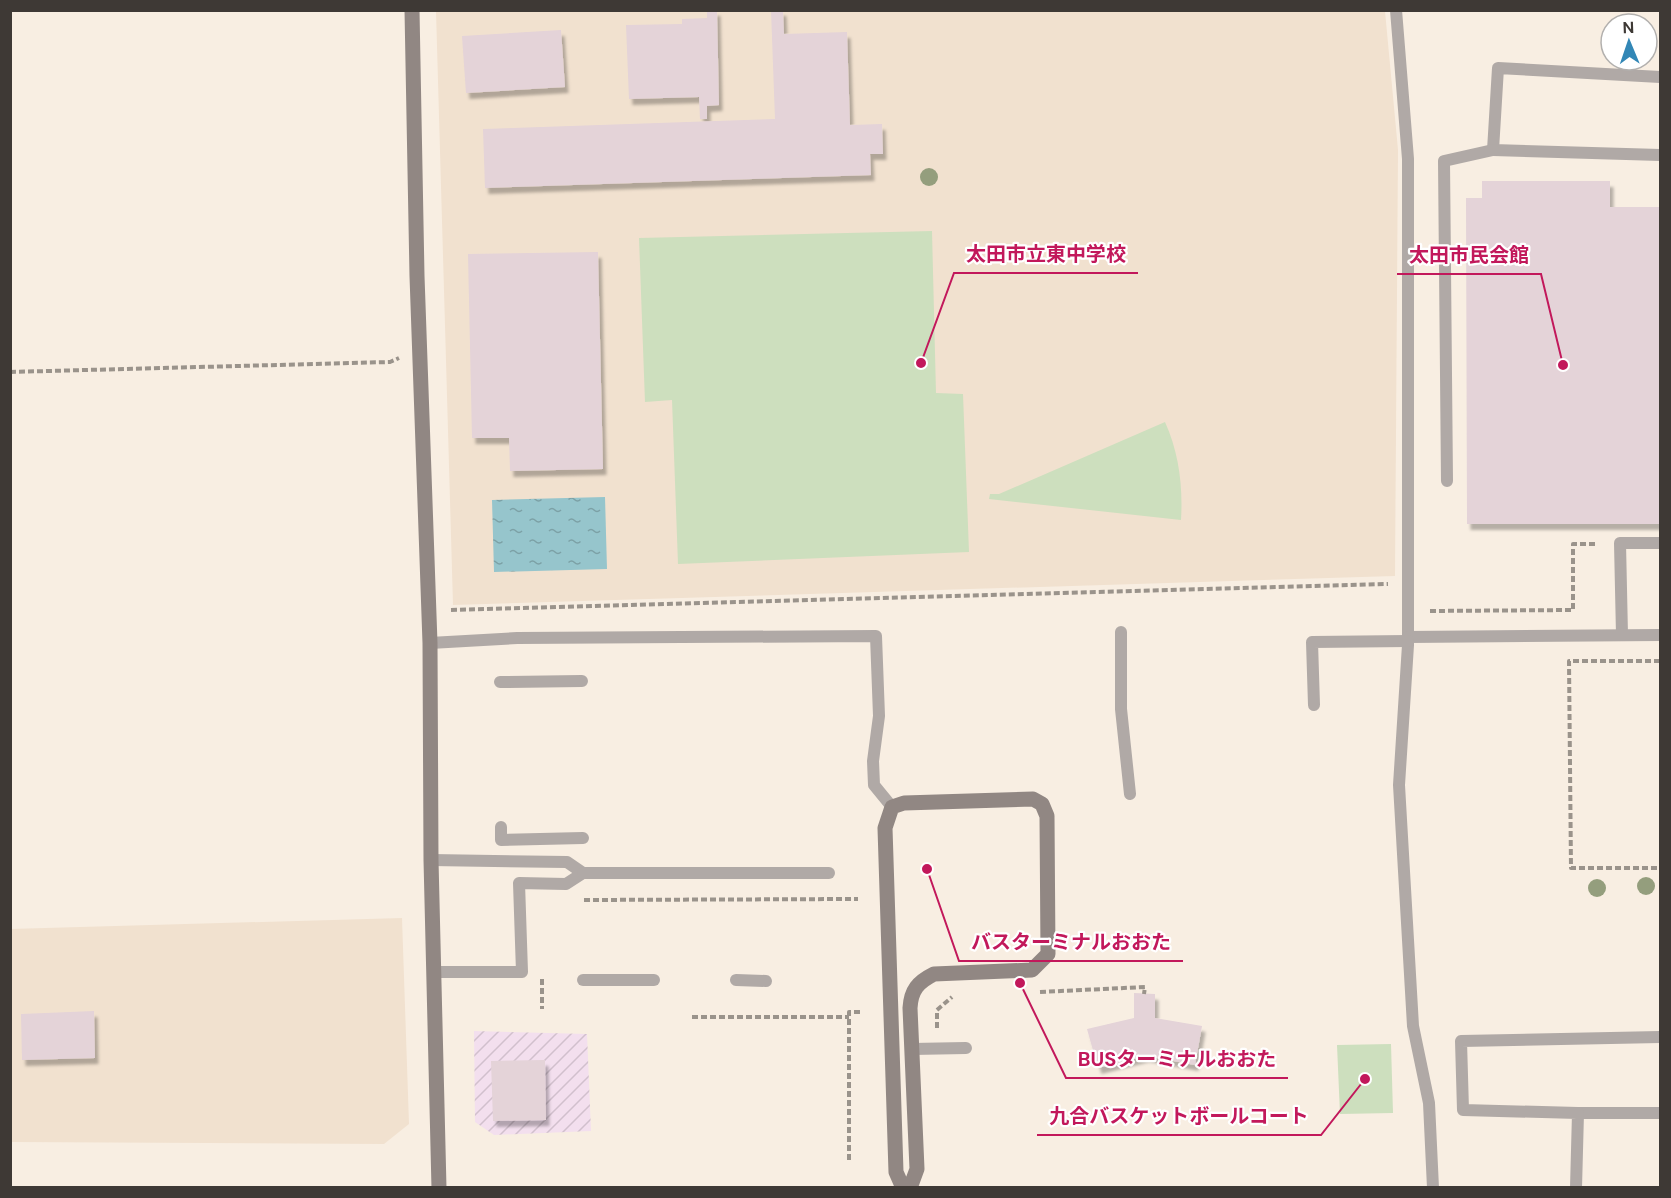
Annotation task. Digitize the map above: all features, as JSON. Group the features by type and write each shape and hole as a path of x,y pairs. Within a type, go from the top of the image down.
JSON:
{"street":[{"path":"412,10 417,276 430,643 431,860 439,1188"},
{"path":"903,1188 896,1172 885,828 892,807 904,803 1033,798 1042,804 1047,816 1048,954 1041,964 1032,970 934,974 922,980 914,988 910,999 916,1169 910,1188"}],"lane":[{"path":"1396,10 1408,159 1408,639 1399,785 1413,1026 1429,1103 1433,1188"},
{"path":"1493,150 1498,68 1660,77"},
{"path":"1447,481 1444,161 1493,150 1660,155"},
{"path":"1622,635 1620,543 1660,543"},
{"path":"1121,632 1121,708 1130,794"},
{"path":"1314,705 1312,642 1660,635"},
{"path":"430,643 527,638 876,636 879,716 873,753 874,785 892,807"},
{"path":"500,682 582,681"},
{"path":"501,827 501,840 583,838"},
{"path":"431,860 567,862 583,873"},
{"path":"433,972 522,972 519,883 566,884 583,873 829,873"},
{"path":"583,980 654,980"},
{"path":"736,980 766,981"},
{"path":"1660,1037 1461,1041 1463,1110 1660,1113"},
{"path":"912,1049 966,1048"},
{"path":"1576,1188 1578,1113"}],"path":[{"path":"10,372 390,362 399,357"},
{"path":"1408,611 1573,610 1573,544 1598,544"},
{"path":"447,610 1408,583"},
{"path":"1660,661 1569,661 1571,868 1660,868"},
{"path":"573,900 858,899"},
{"path":"542,976 542,1009"},
{"path":"1032,992 1145,987 1144,994"},
{"path":"937,1048 937,1010 953,996 961,995"},
{"path":"849,1160 849,1012 863,1012"},
{"path":"692,1017 849,1017"}],"shaded area":[{"path":"436,11 1385,11 1398,150 1395,576 453,605"},
{"path":"402,918 409,1124 384,1144 11,1142 10,929"},
{"path":"474,1031 587,1034 591,1131 494,1135 475,1122"}],"green space":[{"path":"932,231 936,393 963,394 969,552 678,564 672,400 645,402 639,238"},
{"path":"1165,422 1174,446 1179,470 1181,520 989,499 990,494 999,494"},
{"path":"1391,1044 1393,1113 1340,1114 1337,1045"}],"water":[{"path":"605,497 607,569 494,572 492,500"}],"building":[{"path":"707,10 717,10 719,105 707,106 707,119 700,119 699,97 629,99 626,25 682,24 682,19 707,18"},
{"path":"771,10 783,10 784,34 847,32 850,125 882,124 883,154 870,154 871,175 485,188 483,129 775,119"},
{"path":"561,30 565,87 466,93 462,36"},
{"path":"1482,181 1610,181 1610,207 1660,207 1660,524 1467,524 1466,198 1482,198"},
{"path":"598,252 603,469 510,471 509,438 472,438 468,254"},
{"path":"1134,993 1155,994 1155,1018 1202,1026 1195,1065 1146,1056 1098,1068 1087,1029 1134,1018"},
{"path":"94,1011 95,1058 22,1060 21,1014"},
{"path":"545,1060 546,1120 493,1121 491,1061"}],"place":[{"name":"太田市立東中学校","path":"921,363"},
{"name":"太田市民会館","path":"1563,365"},
{"name":"バスターミナルおおた","path":"927,869"},
{"name":"BUSターミナルおおた","path":"1020,983"},
{"name":"九合バスケットボールコート","path":"1365,1079"}]}
